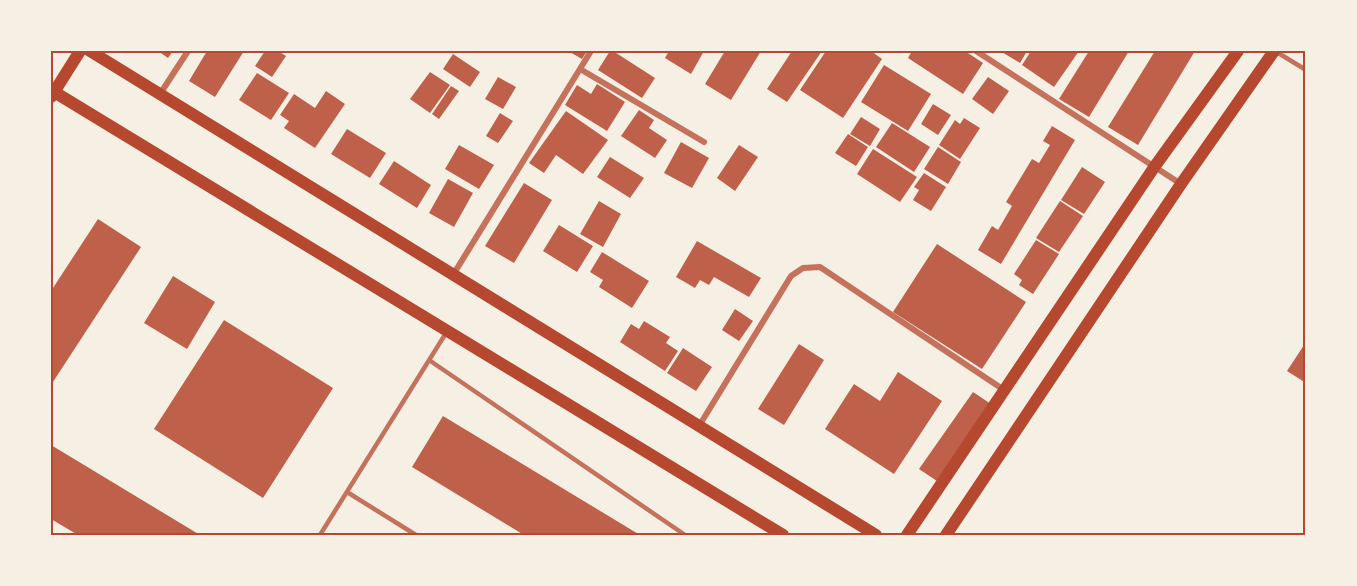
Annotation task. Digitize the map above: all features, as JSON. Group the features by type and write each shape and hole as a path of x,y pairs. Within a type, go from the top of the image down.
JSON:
{"main road":[{"path":"80,51 52,93 783,535"},
{"path":"90,51 876,535"},
{"path":"907,535 1155,166 1238,51"},
{"path":"946,535 1181,184 1275,51"}],"street":[{"path":"160,94 188,51"},
{"path":"453,274 591,51"},
{"path":"976,51 1181,184"},
{"path":"580,69 704,142"},
{"path":"699,426 790,276 803,268 820,267 1005,390"}],"lane":[{"path":"1275,51 1306,70"},
{"path":"320,535 447,331"},
{"path":"429,360 685,535"},
{"path":"347,492 416,535"}],"building":[{"path":"158,51 173,51 168,58"},
{"path":"207,51 244,51 215,97 189,81"},
{"path":"265,51 278,51 286,56 272,77 255,66"},
{"path":"568,51 587,51 582,59"},
{"path":"610,51 655,78 642,98 598,70"},
{"path":"669,51 704,51 691,74 665,58"},
{"path":"725,51 761,51 731,100 705,84"},
{"path":"792,51 822,51 787,102 767,89"},
{"path":"826,51 871,51 882,59 843,118 800,90"},
{"path":"912,51 965,51 983,63 963,94 908,58"},
{"path":"1000,51 1027,51 1020,63"},
{"path":"1031,51 1079,51 1054,87 1022,65"},
{"path":"1089,51 1129,51 1089,117 1059,99"},
{"path":"1155,51 1195,51 1138,145 1108,127"},
{"path":"453,54 480,72 470,87 443,69"},
{"path":"884,65 931,94 908,131 861,102"},
{"path":"430,72 450,85 430,113 410,99"},
{"path":"257,73 289,93 271,120 239,100"},
{"path":"498,77 516,87 503,109 485,99"},
{"path":"988,77 1009,91 993,114 972,99"},
{"path":"597,84 625,102 607,131 565,105 577,85 591,94"},
{"path":"451,86 459,91 439,119 432,114"},
{"path":"326,91 345,104 315,148 284,128 289,121 280,115 294,94 315,108"},
{"path":"933,104 951,115 938,135 921,124"},
{"path":"639,110 654,120 649,128 667,140 655,158 621,136"},
{"path":"566,111 608,140 583,174 556,155 544,173 529,163"},
{"path":"500,113 513,121 498,143 486,136"},
{"path":"861,117 880,129 870,146 850,134"},
{"path":"964,118 980,128 960,159 939,145 955,120 960,124"},
{"path":"892,123 930,147 914,172 876,147"},
{"path":"1052,126 1075,140 1001,264 978,250 992,226 998,230 1012,206 1006,202 1032,159 1039,163 1050,145 1043,141"},
{"path":"347,129 386,153 370,178 331,154"},
{"path":"848,134 868,147 856,166 835,153"},
{"path":"681,142 709,158 692,188 664,173"},
{"path":"459,145 494,165 479,189 445,169"},
{"path":"739,145 758,157 735,191 717,178"},
{"path":"938,147 961,162 948,184 924,169"},
{"path":"873,149 917,177 900,202 857,174"},
{"path":"610,157 644,178 630,198 597,177"},
{"path":"394,161 431,185 417,208 379,184"},
{"path":"1082,167 1105,182 1084,214 1061,200"},
{"path":"924,173 946,187 931,211 913,200 919,190 914,187"},
{"path":"448,179 473,193 454,227 429,213"},
{"path":"524,183 552,200 514,263 485,246"},
{"path":"599,201 621,214 603,247 580,234"},
{"path":"1060,201 1083,216 1059,252 1036,238"},
{"path":"98,219 141,247 51,385 51,291"},
{"path":"559,225 593,246 577,272 543,251"},
{"path":"1036,240 1059,254 1033,294 1019,285 1022,280 1014,274"},
{"path":"697,241 761,278 749,297 714,277 709,285 700,280 695,288 676,277"},
{"path":"937,244 1026,302 982,369 893,312"},
{"path":"602,252 649,281 632,308 599,287 603,280 590,272"},
{"path":"173,276 215,302 187,349 144,323"},
{"path":"735,309 753,321 739,341 722,330"},
{"path":"224,320 333,388 263,498 154,429"},
{"path":"644,321 670,337 666,343 678,351 665,371 620,342 631,324 639,329"},
{"path":"1306,342 1306,383 1287,371"},
{"path":"799,344 824,360 784,425 758,409"},
{"path":"683,348 712,367 696,391 667,373"},
{"path":"898,372 942,401 894,474 825,429 854,384 880,401"},
{"path":"973,392 991,404 937,481 919,469"},
{"path":"443,416 640,535 524,535 412,467"},
{"path":"51,445 200,535 78,535 51,519"}]}
